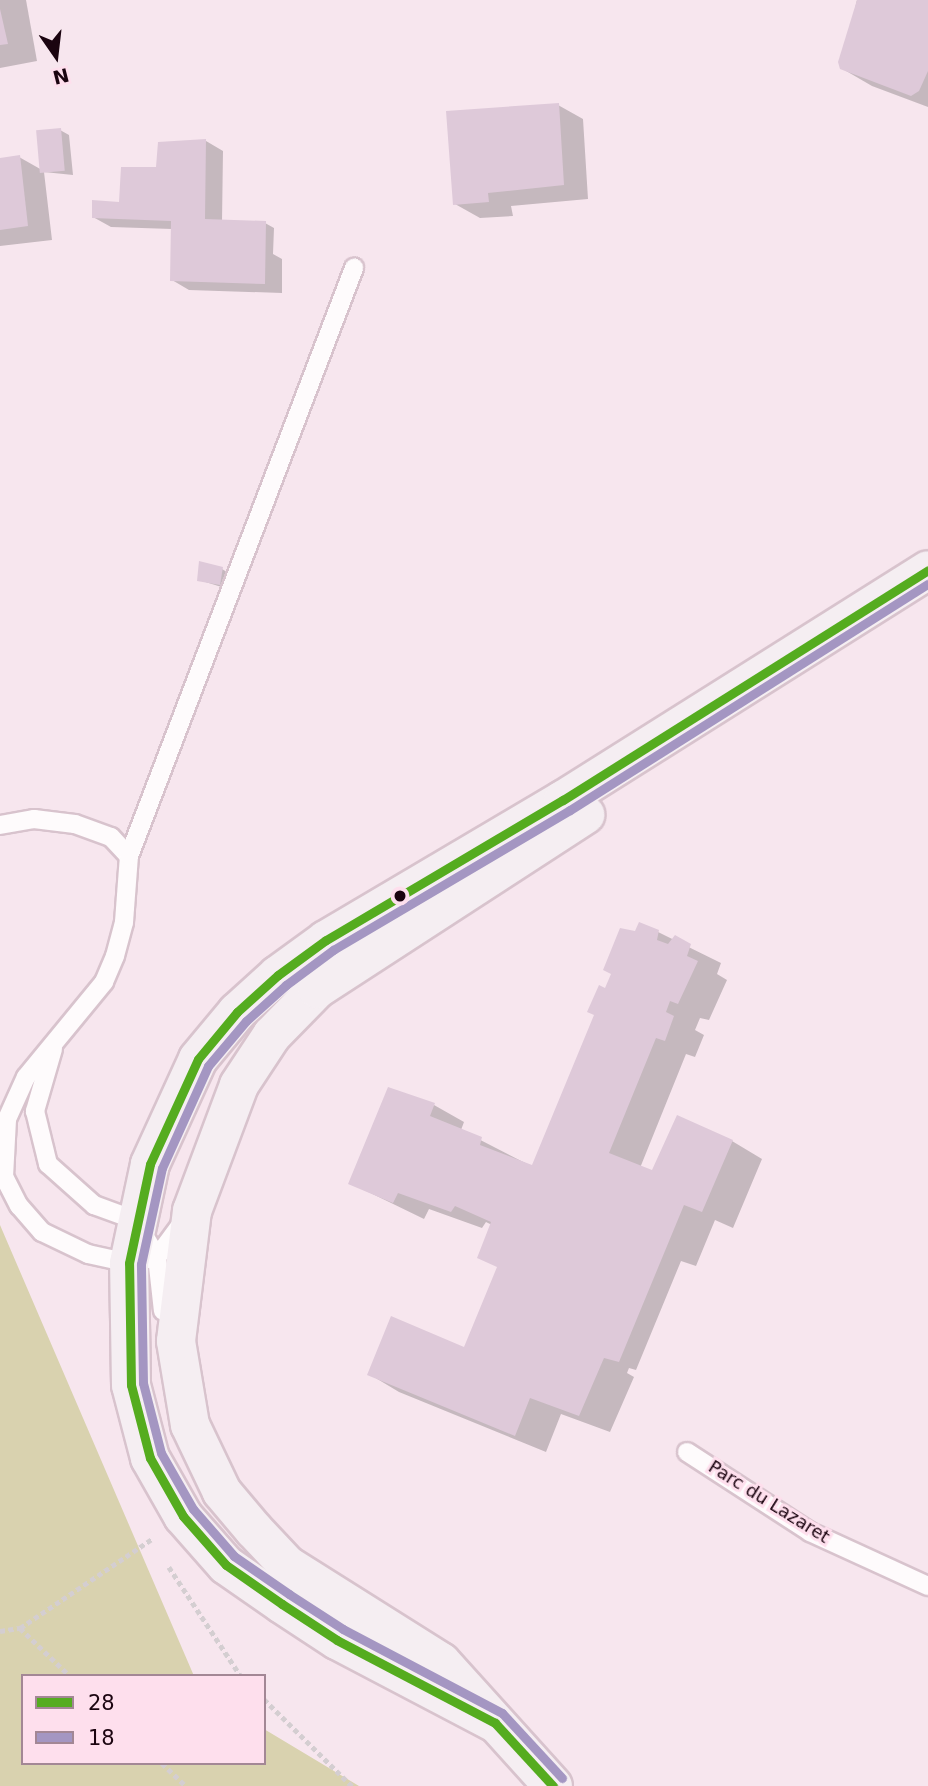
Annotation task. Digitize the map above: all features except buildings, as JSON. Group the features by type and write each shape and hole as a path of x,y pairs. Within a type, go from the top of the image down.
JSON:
{"main road":[{"path":"495,1723 337,1640 282,1604 226,1565 183,1516 150,1458 131,1385 143,1260 135,1220 150,1164 198,1059 237,1012 278,975 326,940 563,800 928,570"},
{"path":"553,1786 441,1662 287,1565 222,1492 190,1425 176,1341 192,1211 239,1085 272,1035 317,989 928,599"}],"lane":[{"path":"143,1260 88,1254 41,1231 19,1206 4,1177 7,1119 26,1077 104,982 115,956 124,922 129,856 354,268"},
{"path":"0,825 34,819 75,824 111,837 129,856"},
{"path":"57,1036 35,1111 48,1164 94,1205 135,1220"},
{"path":"143,1260 192,1211"},
{"path":"143,1260 169,1389 190,1425"},
{"name":"Parc du Lazaret","path":"687,1452 810,1532 928,1586"}],"path":[{"path":"0,1631 20,1628 183,1516"},
{"path":"151,1539 158,1550"},
{"path":"165,1561 241,1674"},
{"path":"20,1628 68,1674"},
{"path":"266,1701 352,1786"},
{"path":"164,1765 186,1786"}],"shaded area":[{"path":"0,1225 193,1674 21,1674 21,1765 266,1765 266,1730 359,1786 0,1786"}],"transit line":[{"name":"28","path":"553,1786 495,1723 337,1640 282,1604 226,1565 183,1516 150,1458 131,1385 129,1263 150,1164 198,1059 237,1012 278,975 326,940 563,800 928,570"},
{"name":"18","path":"562,1778 502,1713 343,1629 289,1594 234,1556 193,1509 161,1453 143,1383 141,1264 162,1168 208,1066 246,1021 286,985 333,950 570,810 928,584"}]}
